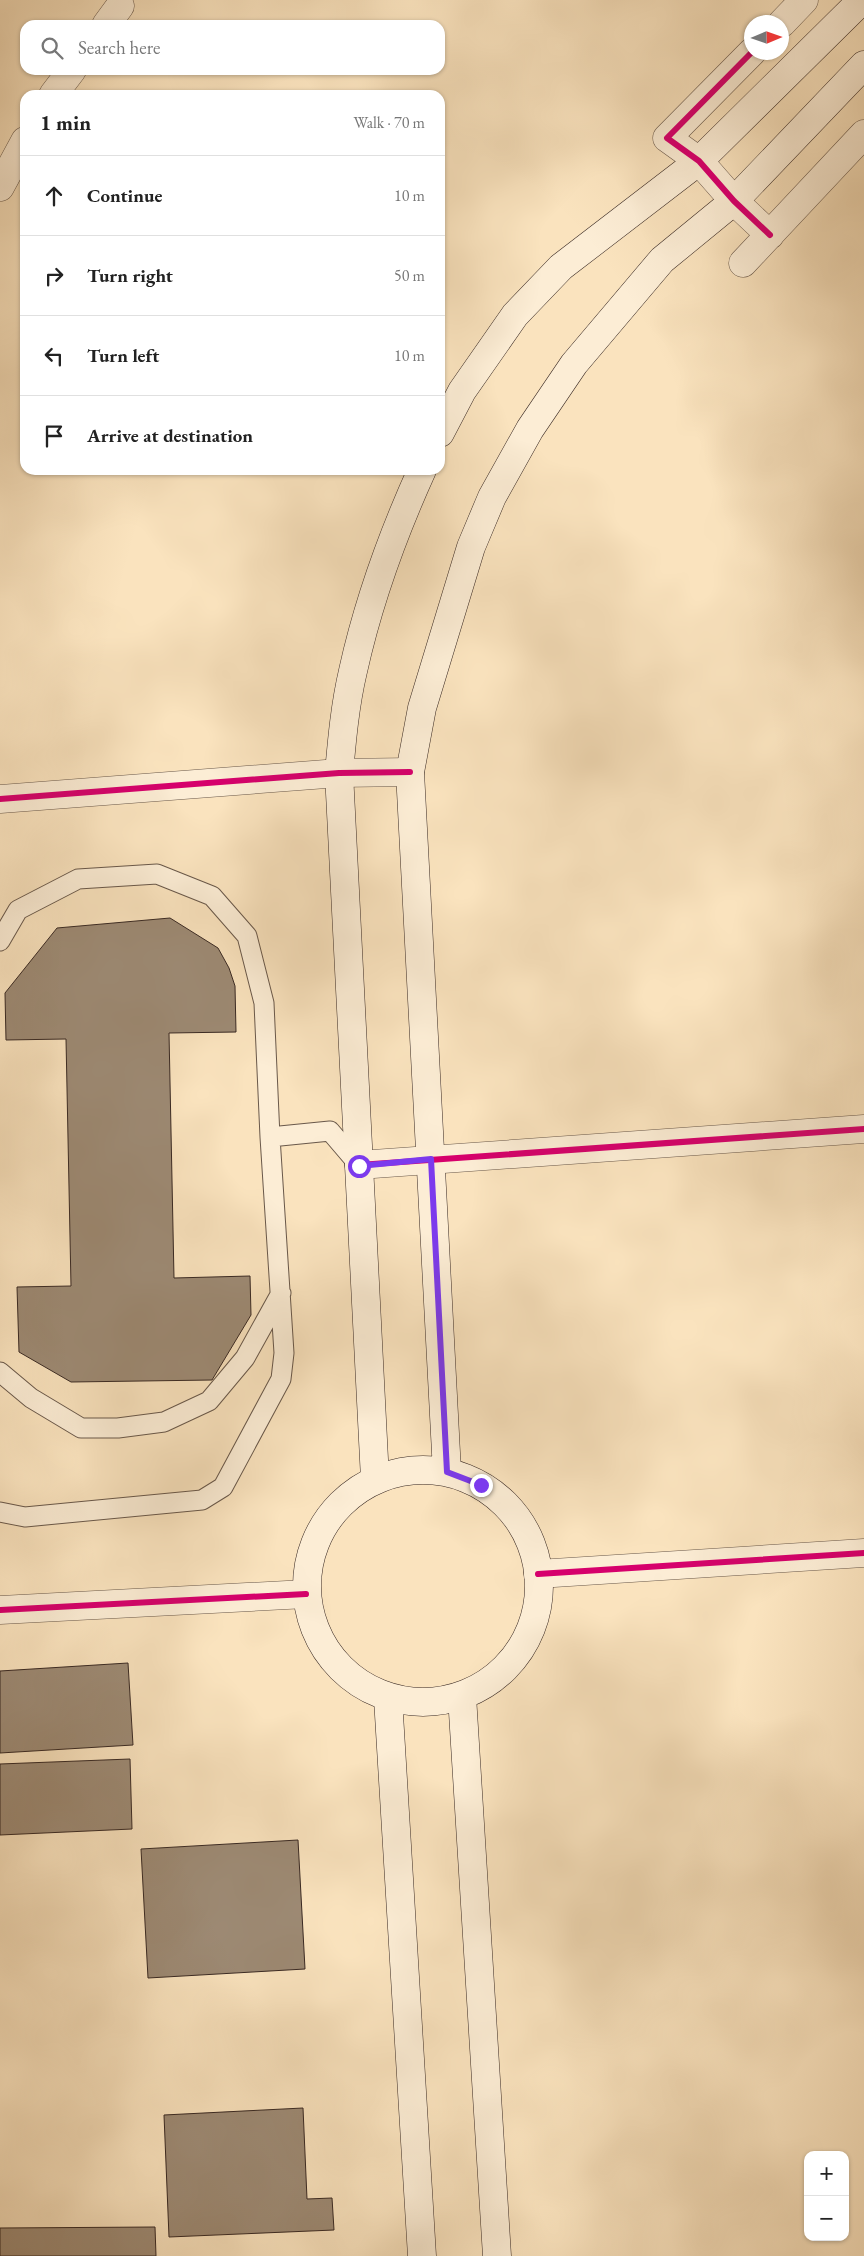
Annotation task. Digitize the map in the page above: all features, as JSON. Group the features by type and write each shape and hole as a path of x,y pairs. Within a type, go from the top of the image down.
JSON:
{"main road":[{"path":"789,16 804,0"},
{"path":"445,423 462,391 514,315 561,267 700,161 862,0"},
{"path":"744,60 668,138 700,161 734,201 770,235"},
{"path":"447,1472 410,772 422,708 471,547 492,497 530,429 574,364 662,260 734,201 864,66"},
{"path":"57,90 68,75"},
{"path":"743,262 864,134"},
{"path":"0,187 20,150"},
{"path":"375,1479 339,773 343,729 352,672 368,611 405,506 420,475"},
{"path":"0,799 339,773 410,772"},
{"path":"359,1166 431,1159 864,1129"},
{"path":"422,1470 447,1472 481,1485 509,1508 529,1539 538,1574 537,1605 528,1635 512,1661 490,1682 462,1696 438,1702 413,1702 388,1698 357,1683 332,1658 314,1628 306,1594 310,1559 323,1526 346,1498 375,1479 398,1472 422,1470"},
{"path":"538,1574 864,1553"},
{"path":"0,1610 306,1594"},
{"path":"462,1696 497,2256"},
{"path":"388,1698 422,2256"}],"lane":[{"path":"0,941 18,910 78,879 157,874 212,896 247,936 264,1003 270,1137 284,1353 280,1379 222,1487 202,1500 25,1517 0,1512"},
{"path":"270,1137 330,1131 359,1166"},
{"path":"0,1372 31,1398 81,1428 118,1428 164,1422 209,1401 245,1358 281,1293"}],"building":[{"path":"170,918 218,948 229,968 235,986 236,1032 169,1033 174,1278 250,1276 251,1315 212,1380 71,1382 19,1352 17,1287 71,1286 66,1039 6,1040 5,993 57,928"},
{"path":"128,1663 133,1745 0,1753 0,1671"},
{"path":"130,1759 132,1829 0,1835 0,1764"},
{"path":"298,1840 305,1969 148,1978 141,1849"},
{"path":"303,2108 307,2199 332,2198 334,2230 169,2237 164,2115"},
{"path":"155,2227 156,2256 0,2256 0,2228"}],"cycle path":[{"path":"744,60 667,138 699,161 734,201 770,235"},
{"path":"0,799 339,773 410,772"},
{"path":"359,1165 864,1129"},
{"path":"538,1574 864,1553"},
{"path":"0,1610 306,1594"}],"route":[{"path":"359,1166 431,1159 447,1472 481,1485"}]}
